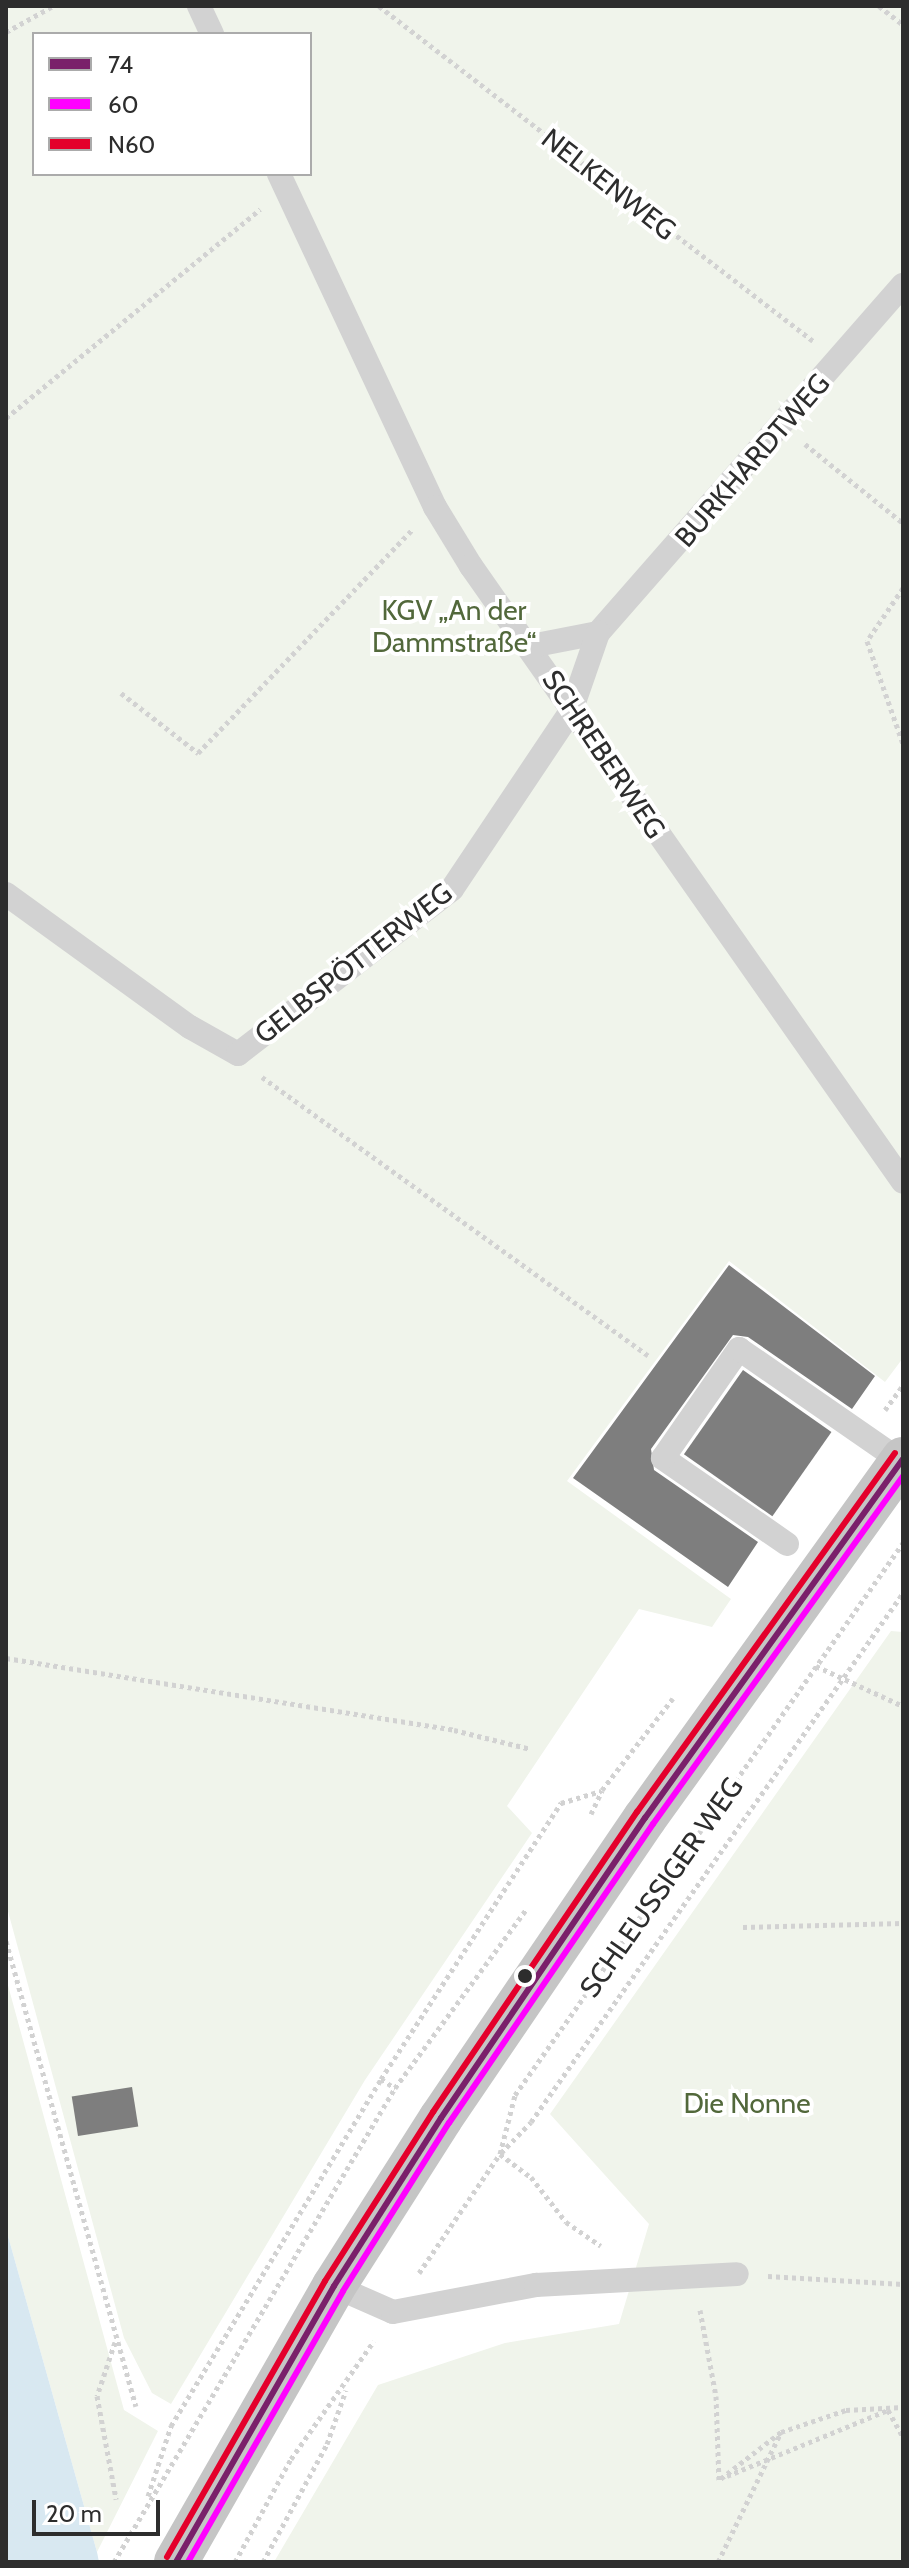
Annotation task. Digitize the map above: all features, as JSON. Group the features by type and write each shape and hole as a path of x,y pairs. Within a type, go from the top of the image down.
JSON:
{"main road":[{"name":"SCHLEUSSIGER WEG","path":"176,2562 334,2286 574,1921 902,1460"}],"lane":[{"path":"199,6 211,32"},
{"name":"SCHREBERWEG","path":"282,181 435,507 471,566 531,646 571,711 903,1182"},
{"name":"BURKHARDTWEG","path":"571,711 598,633 783,426 903,285"},
{"path":"531,646 598,633"},
{"name":"GELBSPÖTTERWEG","path":"238,1054 452,889 571,711"},
{"path":"6,894 190,1027 238,1054"},
{"path":"787,1544 663,1458 739,1349 902,1460"},
{"path":"334,2286 393,2312 536,2285 651,2282 737,2274"}],"path":[{"path":"6,32 53,6"},
{"name":"NELKENWEG","path":"379,6 839,362"},
{"path":"879,6 903,25"},
{"path":"6,418 282,181"},
{"path":"783,426 903,523"},
{"path":"121,693 198,753 435,507"},
{"path":"903,588 867,641 903,744"},
{"path":"238,1054 648,1355"},
{"name":"SCHLEUSSIGER WEG","path":"441,2242 500,2154 515,2095 903,1543"},
{"path":"651,2282 632,2262 566,2222 531,2177 500,2154 531,2122 903,1593"},
{"path":"6,1658 454,1730 531,1749"},
{"path":"816,1666 903,1706"},
{"path":"114,2562 145,2505 171,2426 381,2079 561,1803 602,1790"},
{"path":"743,1927 903,1923"},
{"path":"6,1941 115,2341 136,2406"},
{"path":"381,2079 395,2088"},
{"path":"737,2274 903,2284"},
{"path":"690,2278 709,2344 719,2480"},
{"path":"115,2341 97,2396 116,2499"},
{"path":"235,2562 291,2459 348,2385 327,2444 263,2562"},
{"path":"719,2480 888,2410 903,2407"},
{"path":"719,2480 781,2432 846,2410 888,2410"},
{"path":"888,2410 903,2437"},
{"path":"718,2562 781,2432"}],"green space":[{"name":"KGV „An der Dammstraße“","path":"6,6 903,6 903,1358 885,1382 729,1261 567,1481 731,1599 712,1627 639,1609 507,1806 532,1833 365,2080 171,2404 152,2393 124,2338 6,1904"},
{"name":"Die Nonne","path":"891,1631 903,1632 903,2562 274,2562 378,2385 505,2343 619,2324 649,2224 550,2114"},
{"path":"6,1978 124,2410 158,2431 97,2552 6,2229"}],"shaded area":[{"path":"6,2229 97,2552 99,2562 6,2562"}],"building":[{"path":"729,1265 875,1376 852,1409 748,1337 733,1335 651,1449 654,1470 758,1542 728,1587 573,1478"},
{"path":"743,1370 831,1432 772,1516 684,1454"},
{"path":"132,2087 138,2127 78,2136 72,2097"}],"transit line":[{"name":"N60","path":"167,2557 325,2281 433,2112 637,1812 895,1453"},
{"name":"74","path":"176,2562 334,2286 441,2118 645,1818 903,1459"},
{"name":"60","path":"188,2562 343,2291 449,2123 653,1824 903,1476"}]}
